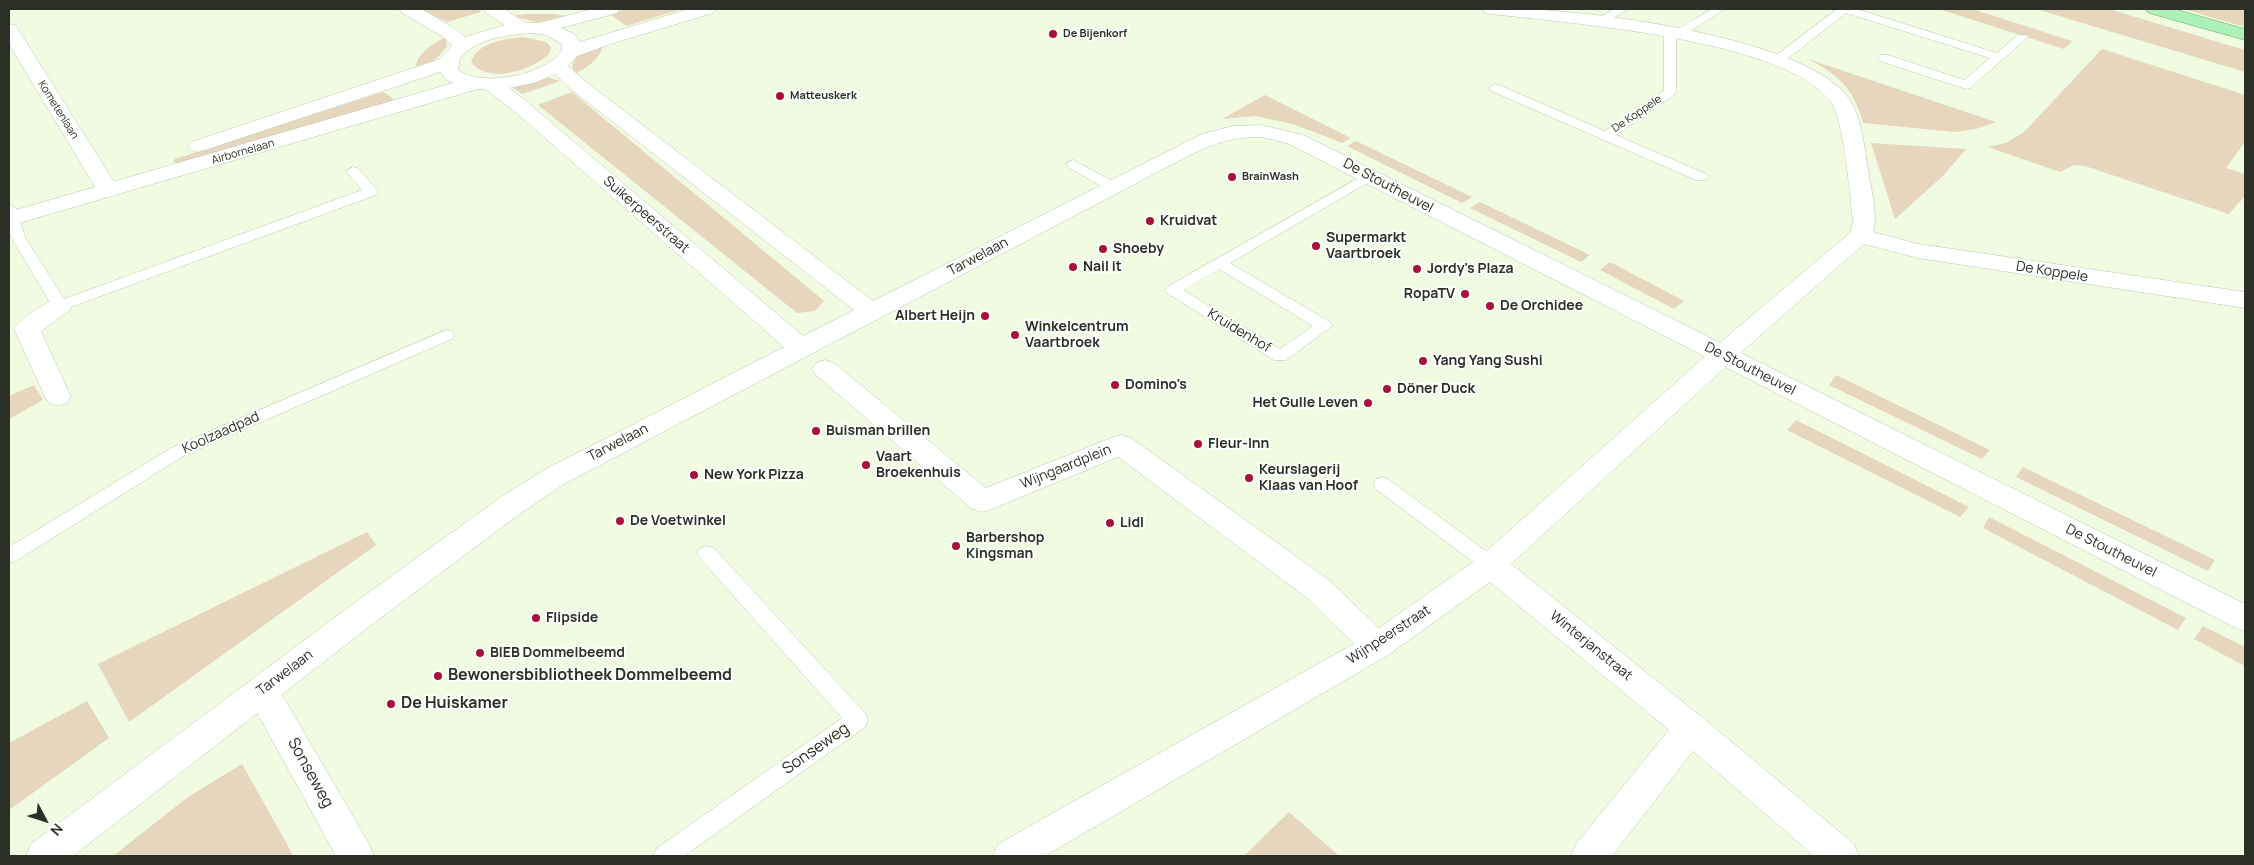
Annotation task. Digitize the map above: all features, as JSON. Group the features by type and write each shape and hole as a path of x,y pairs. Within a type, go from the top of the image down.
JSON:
{"main road":[{"path":"2155,9 2245,35"}],"street":[{"path":"408,9 448,32 464,45"},
{"path":"492,9 521,28"},
{"path":"542,28 611,9"},
{"path":"564,59 616,36 707,9"},
{"path":"1491,9 1675,33 1714,40 1778,60 1802,70 1827,85 1840,100 1850,131 1864,221 1860,236 1724,355"},
{"path":"483,83 454,76 449,70 448,63 453,54 464,45 490,34 521,28 542,28 554,31 570,39 572,45 564,59"},
{"name":"Kometenlaan","path":"9,29 104,184"},
{"path":"564,59 580,86 872,312"},
{"name":"Airbornelaan","path":"10,213 104,184 483,83 526,79 564,59"},
{"name":"Airbornelaan","path":"104,184 448,63"},
{"name":"Suikerpeerstraat","path":"483,83 520,106 801,348"},
{"name":"Tarwelaan","path":"44,856 368,610 534,488 575,465 1208,138 1233,132 1251,131"},
{"name":"De Stoutheuvel","path":"1251,131 1271,132 1296,138 2245,618"},
{"name":"De Koppele","path":"1860,236 1918,251 2245,300"},
{"path":"58,397 27,329 60,306"},
{"name":"Wijnpeerstraat","path":"1011,856 1377,646 1491,564 1724,355"},
{"name":"Wijngaardplein","path":"826,369 982,502 1120,445 1318,589 1377,646"},
{"name":"Winterjanstraat","path":"1491,564 1691,728 1841,856"},
{"name":"Sonseweg","path":"262,691 356,856"},
{"path":"1589,856 1691,728"}],"lane":[{"path":"1598,23 1622,9"},
{"path":"1675,33 1719,9"},
{"path":"1778,60 1845,9 1998,57"},
{"name":"De Koppele","path":"1606,136 1670,92 1675,33"},
{"path":"1884,58 1966,85 2022,37"},
{"name":"De Koppele","path":"1495,88 1701,177"},
{"path":"1073,164 1113,187"},
{"path":"10,213 18,237 60,306 371,192 353,171"},
{"name":"Kruidenhof","path":"1220,264 1324,326 1280,356 1172,290 1220,264 1369,176"},
{"name":"Koolzaadpad","path":"9,556 179,452 446,334"},
{"path":"1382,484 1491,564"},
{"name":"Sonseweg","path":"665,856 857,720 707,553"}],"shaded area":[{"path":"421,9 478,9 481,12 447,22"},
{"path":"625,9 682,9 626,26 610,14"},
{"path":"1939,9 1972,9 2072,41 2064,49"},
{"path":"2036,9 2109,9 2245,50 2245,72"},
{"path":"2183,9 2239,9 2245,11 2245,27"},
{"path":"556,14 570,17 537,22 512,16"},
{"path":"445,37 447,46 444,51 433,61 416,70 416,64 421,54"},
{"path":"523,37 546,42 551,47 549,54 532,65 510,73 488,73 479,69 471,62 479,50 492,43"},
{"path":"603,43 597,58 575,74 572,66 575,58"},
{"path":"2102,49 2245,95 2245,142 2226,168 2245,174 2245,196 2229,214 2085,166 2074,165 2060,172 1988,147 2006,143 2024,132"},
{"path":"1808,59 1996,122 1976,129 1955,132 1863,123 1855,101 1844,84 1837,77"},
{"path":"547,77 560,81 522,94 513,88 517,85"},
{"path":"383,92 398,102 193,159 177,163 173,162 175,159"},
{"path":"572,92 824,301 815,311 797,313 538,105"},
{"path":"1265,95 1351,138 1342,143 1296,125 1256,116 1222,119"},
{"path":"1356,141 1472,197 1462,203 1347,146"},
{"path":"1871,143 1966,149 1943,176 1895,219"},
{"path":"1480,202 1590,255 1581,262 1470,208"},
{"path":"1610,262 1684,301 1674,309 1600,270"},
{"path":"1836,375 1990,450 1982,459 1829,385"},
{"path":"34,385 43,400 9,419 9,396"},
{"path":"1796,420 1969,507 1960,517 1787,430"},
{"path":"2023,467 2215,560 2208,571 2016,477"},
{"path":"1989,517 2186,618 2178,630 1983,528"},
{"path":"367,532 376,545 129,722 98,664"},
{"path":"2203,626 2245,647 2245,666 2194,639"},
{"path":"87,701 109,738 9,810 9,743"},
{"path":"242,764 293,855 113,856 188,797"},
{"path":"1289,812 1339,856 1244,856"}],"place":[{"name":"De Bijenkorf","path":"1053,34"},
{"name":"Matteuskerk","path":"780,96"},
{"name":"BrainWash","path":"1232,177"},
{"name":"Kruidvat","path":"1150,221"},
{"name":"Supermarkt Vaartbroek","path":"1316,246"},
{"name":"Shoeby","path":"1103,249"},
{"name":"Nail it","path":"1073,267"},
{"name":"Jordy's Plaza","path":"1417,269"},
{"name":"RopaTV","path":"1465,294"},
{"name":"De Orchidee","path":"1490,306"},
{"name":"Albert Heijn","path":"985,316"},
{"name":"Winkelcentrum Vaartbroek","path":"1015,335"},
{"name":"Yang Yang Sushi","path":"1423,361"},
{"name":"Domino's","path":"1115,385"},
{"name":"Döner Duck","path":"1387,389"},
{"name":"Het Gulle Leven","path":"1368,403"},
{"name":"Buisman brillen","path":"816,431"},
{"name":"Fleur-Inn","path":"1198,444"},
{"name":"Vaart Broekenhuis","path":"866,465"},
{"name":"New York Pizza","path":"694,475"},
{"name":"Keurslagerij Klaas van Hoof","path":"1249,478"},
{"name":"De Voetwinkel","path":"620,521"},
{"name":"Lidl","path":"1110,523"},
{"name":"Barbershop Kingsman","path":"956,546"},
{"name":"Flipside","path":"536,618"},
{"name":"BIEB Dommelbeemd","path":"480,653"},
{"name":"Bewonersbibliotheek Dommelbeemd","path":"438,676"},
{"name":"De Huiskamer","path":"391,704"}]}
